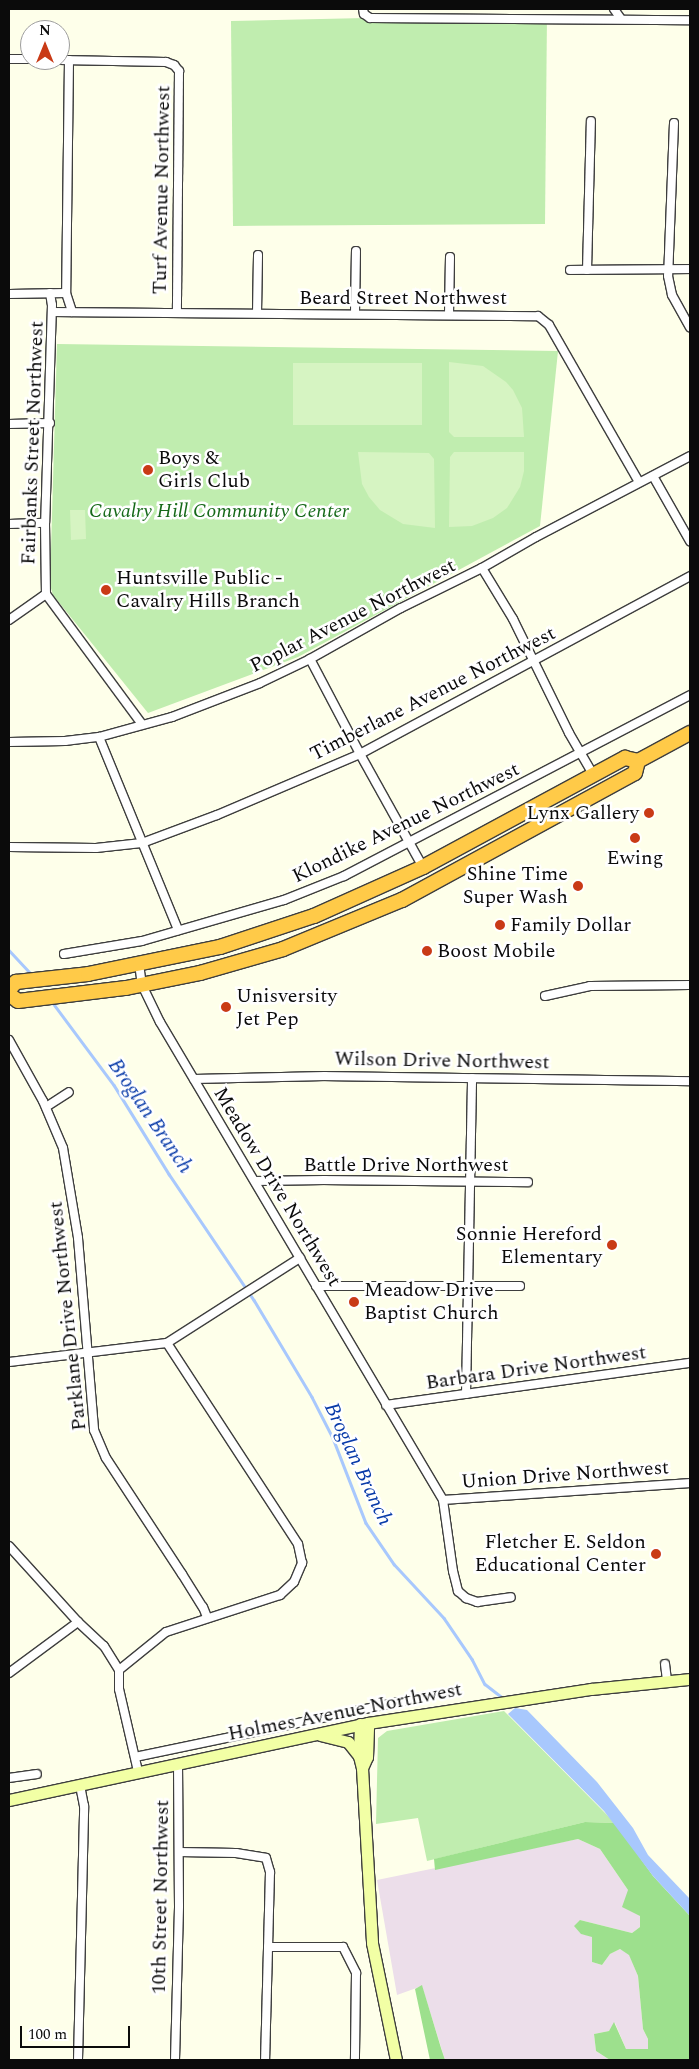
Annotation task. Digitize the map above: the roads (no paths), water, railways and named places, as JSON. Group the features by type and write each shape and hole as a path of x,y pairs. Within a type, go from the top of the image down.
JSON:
{"highway":[{"path":"638,761 635,773 402,900 283,949 200,974 142,985 18,1001 9,992 16,982 63,978 220,947 297,922 423,867 626,758 638,761 690,733"},
{"path":"506,843 504,836 550,808 552,799"},
{"path":"370,914 374,904 422,877 423,867"}],"main road":[{"name":"Holmes Avenue Northwest","path":"9,1800 364,1724 535,1696 690,1678"},
{"path":"361,1762 368,1757 364,1724"},
{"path":"318,1734 348,1742 361,1762 372,1943 396,2060"}],"street":[{"path":"363,9 364,14 370,18 690,20"},
{"path":"476,9 476,19"},
{"path":"614,9 621,19"},
{"name":"Turf Avenue Northwest","path":"70,60 166,62 174,65 179,71 177,312"},
{"name":"Fairbanks Street Northwest","path":"69,70 66,293 72,312 52,312 46,523 46,594 142,724"},
{"path":"587,270 591,121"},
{"path":"674,123 668,269 672,295 690,327"},
{"path":"355,313 356,251"},
{"path":"257,313 258,255"},
{"path":"449,314 450,257"},
{"path":"570,270 690,269"},
{"path":"50,293 52,312"},
{"path":"9,294 66,293"},
{"name":"Beard Street Northwest","path":"72,312 538,316 549,325 639,482"},
{"path":"9,424 50,423"},
{"name":"Poplar Avenue Northwest","path":"9,742 65,741 99,737 172,717 260,683 310,659 401,608 482,568 690,456"},
{"path":"653,476 690,541"},
{"path":"9,524 46,523"},
{"path":"482,568 534,659 580,752 594,776"},
{"name":"Timberlane Avenue Northwest","path":"9,847 96,848 142,843 217,815 360,754 690,576"},
{"path":"9,620 46,594"},
{"path":"310,659 423,867"},
{"name":"Klondike Avenue Northwest","path":"64,954 142,941 284,900 344,876 690,695"},
{"path":"99,737 178,930"},
{"name":"Meadow Drive Northwest","path":"139,964 142,985 160,1022 443,1500 453,1571 458,1591 466,1598 477,1602 511,1597"},
{"path":"545,996 590,986 690,985"},
{"name":"Parklane Drive Northwest","path":"9,1040 46,1107 63,1148 72,1192 78,1238 86,1354 94,1430 106,1458 203,1607 207,1617"},
{"name":"Wilson Drive Northwest","path":"194,1079 325,1076 690,1081"},
{"path":"466,1394 472,1078"},
{"path":"46,1107 69,1092"},
{"name":"Battle Drive Northwest","path":"255,1181 470,1180 528,1182"},
{"path":"9,1362 167,1343 300,1258"},
{"path":"316,1286 520,1286"},
{"path":"119,1670 166,1632 207,1617 280,1595 294,1582 302,1563 298,1544 167,1343"},
{"name":"Barbara Drive Northwest","path":"386,1405 690,1363"},
{"name":"Union Drive Northwest","path":"443,1500 690,1483"},
{"path":"9,1546 78,1622 104,1646 119,1670 119,1689 138,1771"},
{"path":"9,1673 78,1622"},
{"path":"665,1664 667,1681"},
{"path":"135,1757 427,1696"},
{"name":"10th Street Northwest","path":"175,2060 179,1852 178,1764"},
{"path":"9,1778 37,1774"},
{"path":"78,2060 84,1806 80,1785"},
{"path":"179,1852 236,1853 266,1858 270,1872 265,2060"},
{"path":"268,1947 343,1947 356,1974 355,2060"}],"water":[{"path":"515,1708 527,1710 597,1782 633,1828 648,1855 690,1899 690,1916 653,1876 604,1811 508,1714"}],"waterway":[{"name":"Broglan Branch","path":"9,950 31,974"},
{"name":"Broglan Branch","path":"53,1003 114,1085 169,1174 254,1300 312,1397 333,1438 366,1523 394,1564 444,1618 472,1659 485,1684 504,1699"}],"place":[{"name":"Boys & Girls Club","path":"148,470"},
{"name":"Huntsville Public - Cavalry Hills Branch","path":"106,590"},
{"name":"Lynx Gallery","path":"649,813"},
{"name":"Ewing","path":"635,838"},
{"name":"Shine Time Super Wash","path":"578,886"},
{"name":"Family Dollar","path":"500,925"},
{"name":"Boost Mobile","path":"427,951"},
{"name":"Unisversity Jet Pep","path":"226,1007"},
{"name":"Sonnie Hereford Elementary","path":"612,1245"},
{"name":"Meadow Drive Baptist Church","path":"354,1302"},
{"name":"Fletcher E. Seldon Educational Center","path":"656,1554"}],"park label":[{"name":"Cavalry Hill Community Center","path":"219,511"}]}
